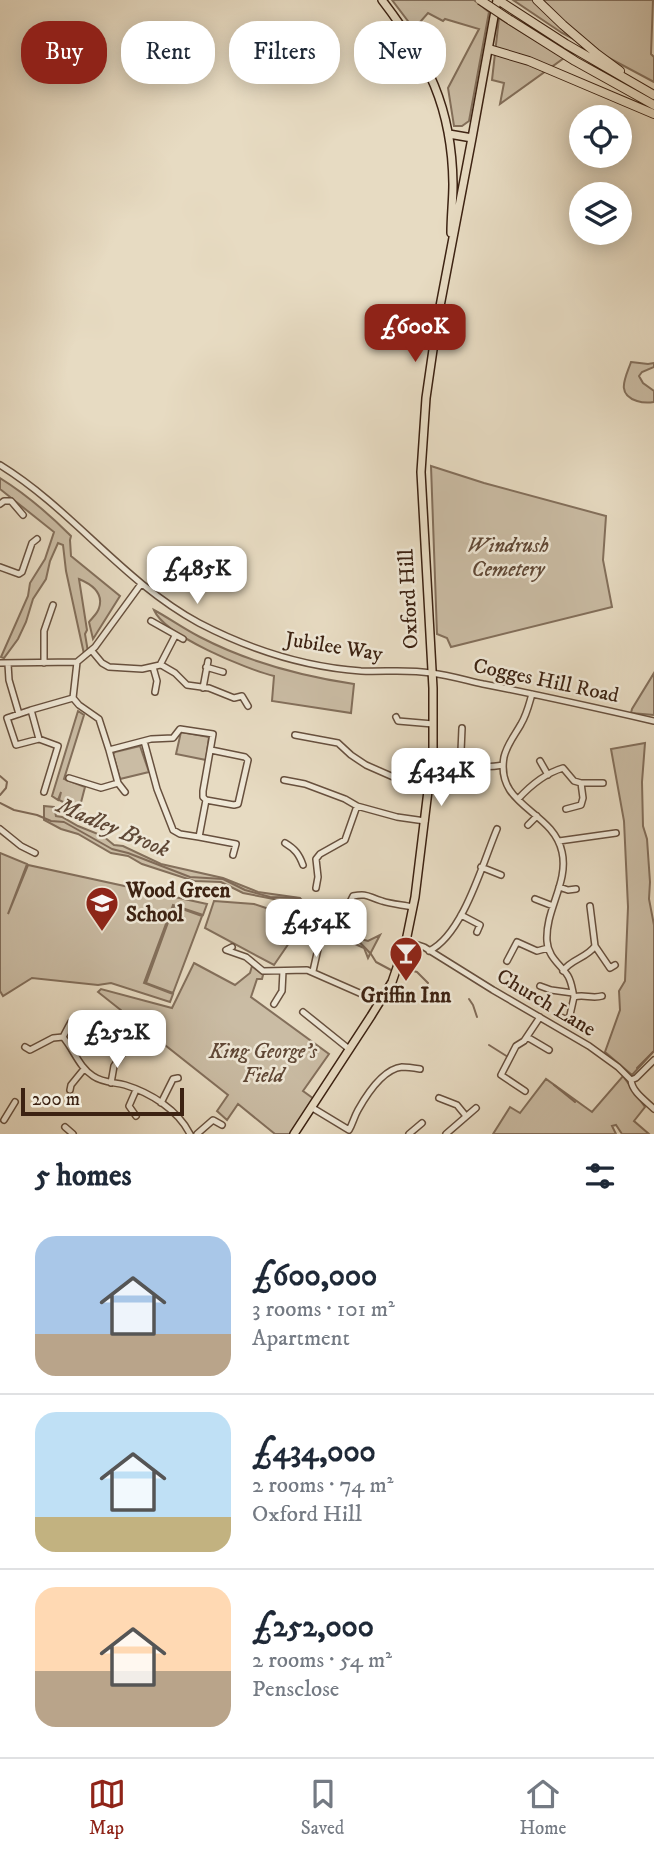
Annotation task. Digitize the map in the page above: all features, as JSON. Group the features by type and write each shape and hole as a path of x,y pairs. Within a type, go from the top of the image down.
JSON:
{"highway":[{"path":"480,0 575,61 654,105"},
{"path":"497,0 654,95"},
{"path":"537,0 580,40 645,90"},
{"path":"489,49 529,61 654,114"}],"main road":[{"path":"382,0 410,38 442,103 449,134 453,183 450,230 452,247"},
{"path":"452,247 497,0"},
{"path":"449,134 472,138"},
{"name":"Oxford Hill","path":"294,1134 392,982 406,941 433,750 433,688 421,472 430,359 452,247"}],"street":[{"name":"Jubilee Way","path":"0,465 39,492 141,584 202,624 242,643 325,666 352,670 431,673"},
{"path":"0,504 10,501 23,515"},
{"path":"0,567 19,574 22,572 37,539"},
{"path":"0,663 77,662 92,651 141,584"},
{"path":"44,663 44,631 53,605"},
{"path":"151,621 183,639"},
{"path":"155,692 156,666 175,636"},
{"path":"92,651 102,663 112,668 142,670 156,666 169,669 187,685 214,690 228,697 242,696 248,689"},
{"path":"77,662 73,698 99,719 118,783 125,792"},
{"path":"8,664 9,680 19,714"},
{"path":"204,688 207,664 223,672"},
{"name":"Cogges Hill Road","path":"431,673 654,721"},
{"path":"533,694 524,719 508,744 503,765 508,788 550,828 559,841 563,858 559,887 548,923 548,948 553,960 571,983 573,995 570,1015 567,1020 561,1017"},
{"path":"242,696 248,706"},
{"path":"44,792 58,746 39,739 16,745 7,718 73,698"},
{"path":"31,710 39,739"},
{"path":"396,717 398,721 433,723"},
{"path":"109,750 158,738 173,738 180,729 213,734 199,836"},
{"path":"465,733 460,745 461,751 471,764 478,767 503,765"},
{"path":"295,735 338,743 366,765 407,783 429,786"},
{"path":"144,741 173,830 180,834 236,842 233,855"},
{"path":"206,800 238,804 248,760 245,757 211,750"},
{"path":"540,761 548,775"},
{"path":"517,799 527,789 563,768 575,781 603,783"},
{"path":"69,778 101,788 118,783"},
{"path":"285,780 305,784 358,806 397,817 425,821"},
{"path":"566,809 581,805 581,783"},
{"path":"316,888 316,859 345,840 358,806"},
{"path":"528,825 537,816"},
{"path":"0,829 21,846 35,853"},
{"path":"429,951 452,932 497,829"},
{"path":"559,841 615,833"},
{"path":"285,843 295,849 300,857 299,865 316,864"},
{"path":"481,867 501,875"},
{"path":"351,886 356,895"},
{"path":"559,887 576,889"},
{"path":"348,906 353,896 367,895 412,907"},
{"path":"535,899 553,906"},
{"path":"590,906 595,946 610,968 615,965"},
{"path":"461,915 480,925 477,932"},
{"path":"313,971 320,940"},
{"path":"507,961 514,940 537,951 548,948"},
{"name":"Church Lane","path":"406,941 429,951 589,1046 618,1067 631,1080 634,1089 654,1109"},
{"path":"563,971 595,946"},
{"path":"232,947 226,950 246,957 263,971 313,971 380,1002"},
{"path":"274,1004 282,991 284,971"},
{"path":"540,986 573,995 595,998 603,996"},
{"path":"303,1012 349,1049"},
{"path":"62,1037 71,1022 83,1016"},
{"path":"525,1091 501,1075 516,1046 527,1037 540,1017"},
{"path":"28,1050 52,1038 62,1037"},
{"path":"62,1037 84,1069 94,1077 147,1093 176,1114 190,1134"},
{"path":"527,1037 549,1050"},
{"path":"111,1083 114,1066 128,1046 121,1044"},
{"path":"631,1080 654,1060"},
{"path":"311,1107 348,1132 361,1104 387,1073 401,1067 420,1069"},
{"path":"68,1087 84,1069"},
{"path":"161,1103 174,1078"},
{"path":"136,1090 129,1106 136,1116"},
{"path":"439,1098 457,1105 466,1116"},
{"path":"4,1120 15,1102"},
{"path":"0,1106 9,1111"},
{"path":"446,1134 476,1108"},
{"path":"197,1134 213,1119 222,1125"},
{"path":"409,1134 422,1123"},
{"path":"65,1127 73,1134"}],"green space":[{"path":"392,0 474,0 489,12 469,121 462,126 454,126 448,88 479,29 445,19 443,21 428,13 421,21 408,21"},
{"path":"513,0 653,0 651,54 654,57 654,82 562,33"},
{"path":"499,18 564,58 500,104 504,83 492,80"},
{"path":"631,362 654,363 654,367 639,376 643,383 654,391 654,402 639,402 626,394 624,384"},
{"name":"Windrush Cemetery","path":"431,466 606,516 603,560 612,607 451,647 447,638 437,634"},
{"path":"0,478 37,505 71,536 71,556 120,596 93,639 89,622 98,610 100,598 92,586 79,579 87,630 85,634 88,652 84,654 63,545 58,543 46,579 33,599 18,639 4,658 1,657 28,596 30,583 45,559 54,532 0,489"},
{"path":"154,610 194,634 237,654 314,677 354,684 351,713 272,701 274,676 227,659 189,640 161,620"},
{"path":"654,673 654,715 631,713 632,709"},
{"path":"78,711 84,715 64,779 85,787 79,810 59,800 61,792 58,800 52,796"},
{"path":"181,732 209,737 206,760 176,754"},
{"path":"645,743 643,826 647,839 649,899 654,925 654,1051 632,1075 605,1052 620,1010 619,991 625,981 628,907 624,821 611,749"},
{"path":"140,746 149,772 120,779 113,754"},
{"path":"44,806 54,807 56,816 103,836 114,845 123,846 161,864 223,878 258,892 300,898 309,911 348,926 361,939 368,941 380,935 368,958 364,948 348,941 326,924 315,921 298,907 284,901 243,893 221,882 194,881 142,864 128,856 111,853 78,834 44,820"},
{"name":"Wood Green School","path":"0,853 27,864 8,914 28,865 207,904 203,915 173,905 144,983 173,994 170,1002 111,983 98,985 32,978 3,996 0,991"},
{"path":"214,901 254,904 302,924 274,965 205,928"},
{"path":"174,906 202,916 173,993 146,983"},
{"name":"King George's Field","path":"194,963 235,985 250,973 252,966 263,975 262,979 257,979 251,997 329,1054 303,1091 314,1099 290,1134 275,1134 238,1104 227,1120 217,1111 228,1095 98,992 101,989 172,1008"},
{"path":"623,1076 645,1107 634,1121 649,1134 622,1134 616,1125 612,1126 616,1134 493,1134 510,1107 520,1113 546,1079 592,1112"}],"waterway":[{"name":"Madley Brook","path":"0,776 7,782 0,795"},
{"name":"Madley Brook","path":"0,803 51,821 64,822 112,849 190,877 223,879 245,890 270,897 298,898 312,917 345,927 376,962 391,970"},
{"name":"Madley Brook","path":"403,968 417,972 428,983"},
{"name":"Madley Brook","path":"469,999 477,1017"},
{"name":"Madley Brook","path":"489,1045 508,1057"},
{"path":"637,1068 654,1051"},
{"name":"Madley Brook","path":"554,1085 575,1102"}],"place":[{"name":"Wood Green School","path":"102,933"},
{"name":"Griffin Inn","path":"406,983"}]}
